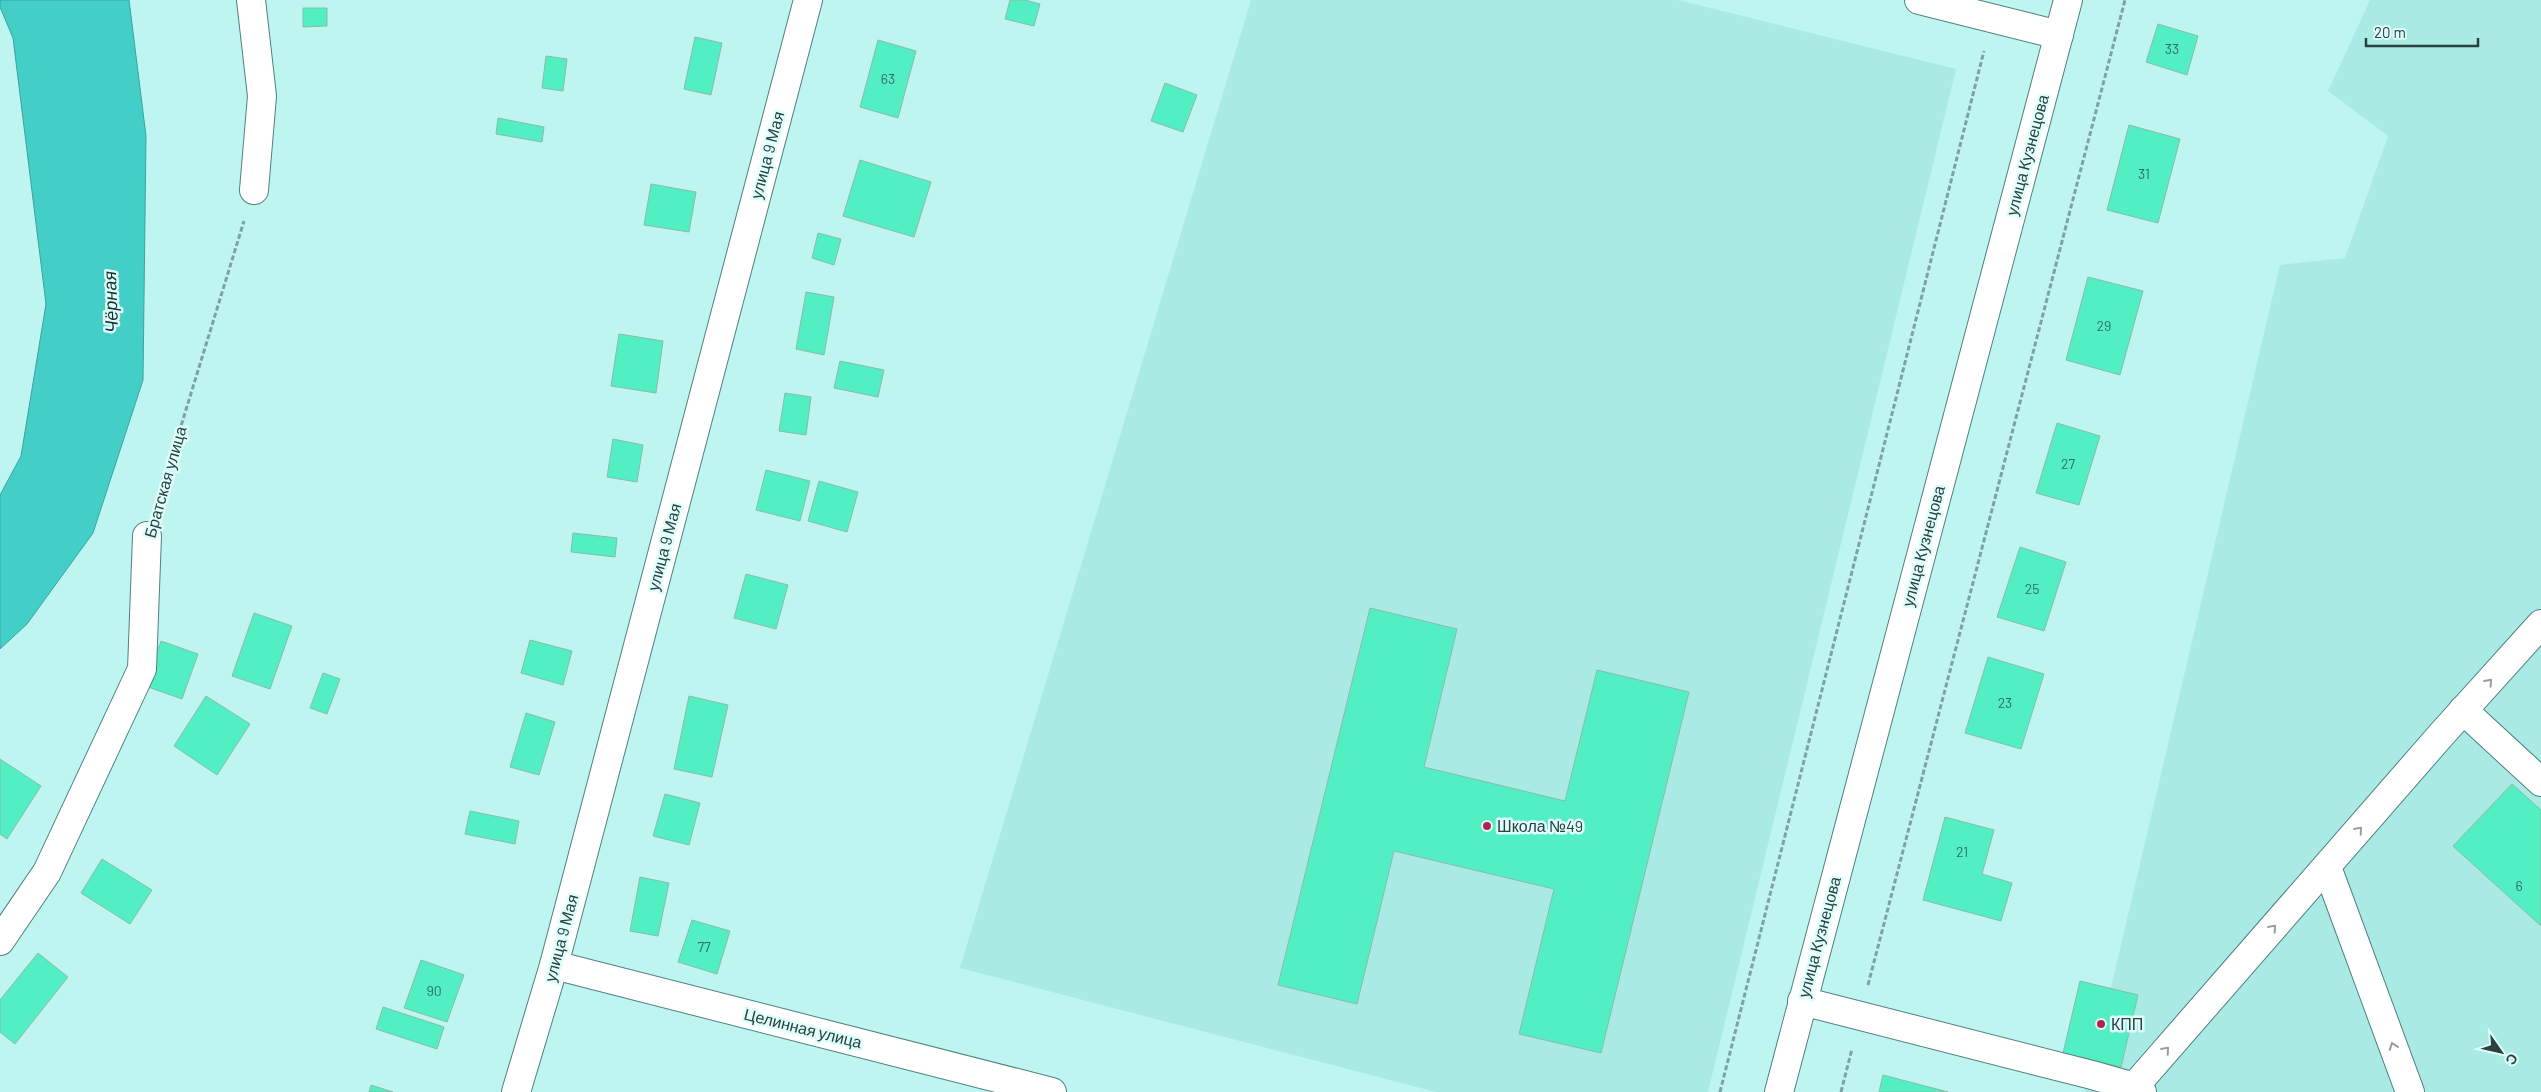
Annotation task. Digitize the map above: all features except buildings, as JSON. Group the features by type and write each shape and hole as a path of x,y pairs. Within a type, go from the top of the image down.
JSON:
{"street":[{"path":"251,0 262,96 254,190"},
{"name":"улица 9 Мая","path":"516,1092 554,965 808,0"},
{"path":"1919,0 2059,35"},
{"name":"улица Кузнецова","path":"1779,1092 2068,0"},
{"name":"Братская улица","path":"0,940 47,872 142,670 147,536"},
{"path":"1802,1001 2138,1089 2463,710 2541,624"},
{"path":"2463,710 2541,782"},
{"path":"2327,867 2410,1092"},
{"name":"Целинная улица","path":"554,965 1052,1092"}],"path":[{"path":"1841,1092 2125,0"},
{"path":"1720,1092 1992,18"},
{"name":"Братская улица","path":"147,536 254,190"}],"shaded area":[{"path":"1251,0 1678,0 1956,69 1708,1092 1436,1092 960,968"},
{"path":"2370,0 2541,0 2541,1092 2085,1092 2094,1061 2063,1053 2080,981 2111,988 2280,265 2345,258 2388,136 2328,91"}],"water":[{"name":"Чёрная","path":"0,0 129,0 146,136 143,380 93,533 27,624 0,649 0,495 21,456 46,304 13,38 0,7"}],"place":[{"name":"Школа №49","path":"1487,826"},
{"name":"КПП","path":"2101,1024"}]}
